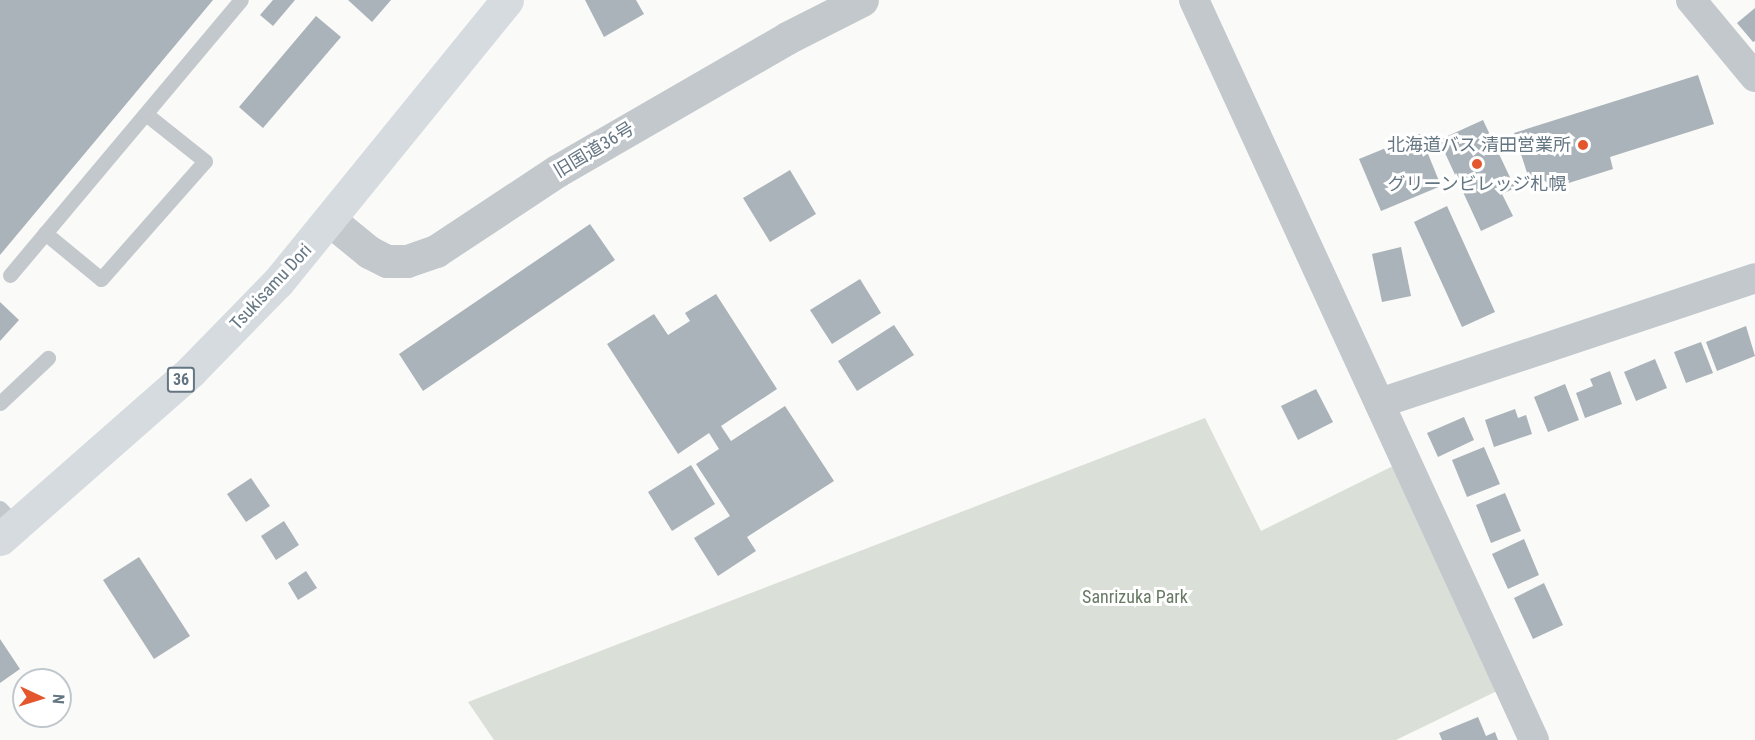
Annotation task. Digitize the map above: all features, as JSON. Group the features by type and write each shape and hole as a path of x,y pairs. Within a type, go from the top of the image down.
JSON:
{"highway":[{"name":"Tsukisamu Dori","path":"6,524 191,371 278,282 331,221 507,0"}],"street":[{"name":"旧国道36号","path":"331,221 369,252 387,261 407,261 436,251 557,171 787,38 862,0"},
{"path":"1194,0 1534,740"},
{"path":"1702,4 1755,77"},
{"path":"1380,403 1755,278"}],"lane":[{"path":"10,275 241,0"},
{"path":"45,233 101,279 205,161 146,114"},
{"path":"0,404 48,358"}],"green space":[{"name":"Sanrizuka Park","path":"1205,418 1261,531 1393,466 1499,690 1396,740 494,740 468,702"}],"building":[{"path":"0,0 213,0 0,255"},
{"path":"273,0 295,0 273,26 260,15"},
{"path":"348,0 391,0 372,22"},
{"path":"585,0 636,0 644,14 604,37"},
{"path":"1755,8 1755,41 1753,42 1737,23"},
{"path":"316,16 341,37 263,128 239,107"},
{"name":"北海道バス 清田営業所","path":"1698,75 1714,124 1610,157 1613,169 1534,194 1514,133"},
{"name":"グリーンビレッジ札幌","path":"1483,120 1515,188 1502,194 1513,216 1481,231 1439,140"},
{"path":"1420,134 1441,186 1381,211 1359,159"},
{"path":"790,170 816,214 770,242 743,198"},
{"path":"1447,206 1495,312 1462,327 1414,222"},
{"path":"590,224 615,260 423,391 399,354"},
{"path":"1401,247 1411,296 1382,302 1372,254"},
{"path":"860,279 881,313 832,344 810,310"},
{"path":"716,294 777,389 721,426 731,441 785,406 834,481 747,537 756,551 718,576 694,538 730,516 696,464 719,449 709,433 678,454 607,344 654,314 668,335 690,321 685,313"},
{"path":"0,302 19,320 0,341"},
{"path":"894,325 914,355 857,391 838,361"},
{"path":"1746,326 1755,356 1717,371 1706,342"},
{"path":"1701,342 1713,373 1686,383 1674,352"},
{"path":"1655,359 1667,388 1636,401 1624,372"},
{"path":"1610,371 1622,404 1585,418 1576,393 1593,386 1590,379"},
{"path":"1565,384 1579,420 1548,432 1534,397"},
{"path":"1316,389 1333,422 1298,440 1281,406"},
{"path":"1515,409 1518,418 1526,415 1532,434 1494,447 1485,420"},
{"path":"1464,417 1474,440 1438,457 1427,433"},
{"path":"1484,447 1500,484 1467,497 1452,460"},
{"path":"691,465 715,504 672,531 648,492"},
{"path":"251,478 270,506 246,522 227,494"},
{"path":"1505,493 1521,531 1491,543 1476,505"},
{"path":"284,521 299,545 276,560 261,536"},
{"path":"1524,539 1539,575 1508,589 1492,554"},
{"path":"139,557 190,636 154,659 103,580"},
{"path":"306,571 317,588 298,600 288,583"},
{"path":"1544,583 1563,625 1533,639 1514,598"},
{"path":"0,639 19,668 12,668 12,675 0,683"},
{"path":"1478,717 1486,736 1495,732 1498,740 1442,740 1439,733"}],"place":[{"name":"北海道バス 清田営業所","path":"1583,145"},
{"name":"グリーンビレッジ札幌","path":"1477,164"}]}
